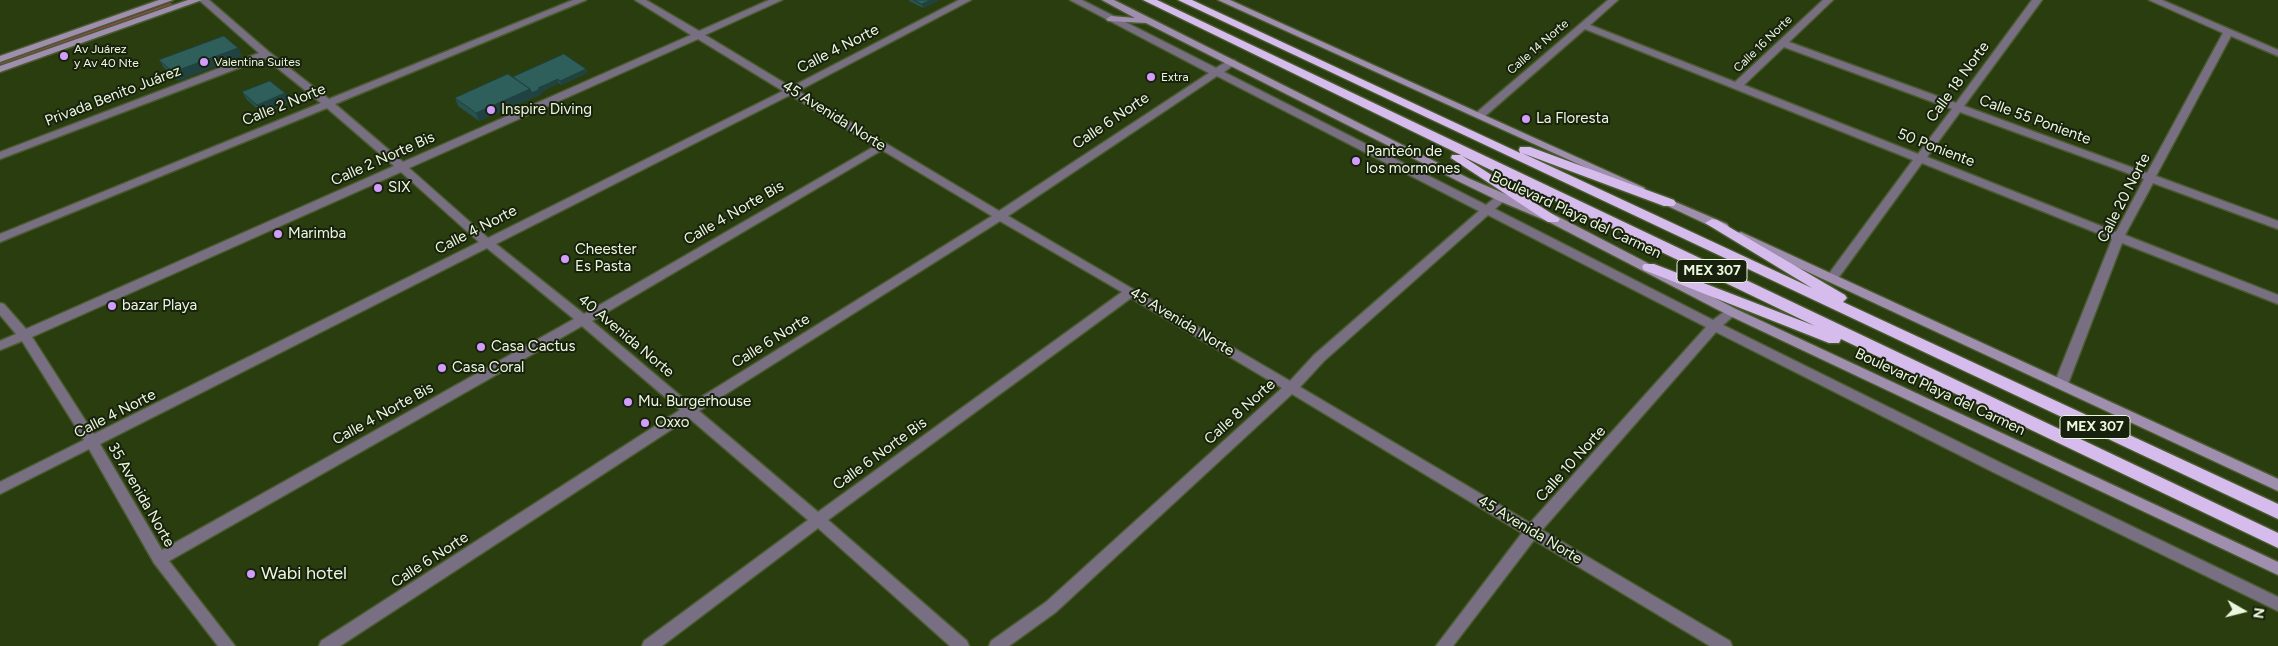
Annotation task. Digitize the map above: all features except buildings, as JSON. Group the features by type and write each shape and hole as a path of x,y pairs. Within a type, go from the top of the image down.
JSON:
{"highway":[{"name":"MEX 307","path":"1148,0 2278,541"},
{"name":"MEX 307","path":"1183,0 2278,512"},
{"path":"1430,115 1670,203"},
{"path":"1399,121 1553,219"},
{"path":"1712,223 1912,341"},
{"path":"1649,267 1767,314 1924,372"}],"main road":[{"path":"0,59 168,0"},
{"path":"0,69 198,0"},
{"name":"Boulevard Playa del Carmen","path":"1107,0 1501,198 1553,219 1649,267 1732,312 2278,569"},
{"path":"1222,0 1480,115 2278,485"},
{"path":"1111,19 1149,21"}],"street":[{"name":"40 Avenida Norte","path":"204,0 266,54 328,103 486,242 582,320 818,520 962,646"},
{"name":"Calle 2 Norte","path":"0,238 581,0"},
{"name":"45 Avenida Norte","path":"640,0 700,34 962,194 1001,215 1292,387 1724,646"},
{"name":"Calle 2 Norte Bis","path":"0,346 777,0"},
{"name":"Calle 4 Norte","path":"0,488 966,0"},
{"path":"1075,0 1714,326 2000,469 2278,604"},
{"name":"Calle 14 Norte","path":"1480,115 1613,0"},
{"name":"Calle 16 Norte","path":"1737,86 1828,0"},
{"name":"Calle 18 Norte","path":"1832,278 2038,0"},
{"path":"2154,0 2278,53"},
{"name":"50 Poniente","path":"1582,25 2278,300"},
{"name":"Calle 20 Norte","path":"2062,384 2119,236 2228,32"},
{"name":"Calle 55 Poniente","path":"1783,43 2278,225"},
{"name":"Privada Benito Juárez","path":"0,156 266,54"},
{"name":"Calle 6 Norte","path":"326,646 689,411 1001,215 1232,62"},
{"name":"Calle 4 Norte Bis","path":"159,559 582,320 882,146"},
{"name":"Calle 8 Norte","path":"996,646 1051,608 1292,387 1319,358 1501,198"},
{"name":"Calle 6 Norte Bis","path":"650,646 818,520 1131,292"},
{"name":"35 Avenida Norte","path":"0,307 24,335 92,442 159,559 227,646"},
{"name":"Calle 10 Norte","path":"1444,646 1532,531 1704,340 1714,326 1732,312"}],"shaded area":[{"path":"170,3 174,4 0,65 0,63"}],"place":[{"name":"Av Juárez y Av 40 Nte","path":"64,56"},
{"name":"Valentina Suites","path":"204,62"},
{"name":"Extra","path":"1151,77"},
{"name":"Inspire Diving","path":"491,110"},
{"name":"La Floresta","path":"1526,119"},
{"name":"Panteón de los mormones","path":"1356,161"},
{"name":"SIX","path":"378,188"},
{"name":"Marimba","path":"278,234"},
{"name":"Cheester Es Pasta","path":"565,259"},
{"name":"bazar Playa","path":"112,306"},
{"name":"Casa Cactus","path":"481,347"},
{"name":"Casa Coral","path":"442,368"},
{"name":"Mu. Burgerhouse","path":"628,402"},
{"name":"Oxxo","path":"645,423"},
{"name":"Wabi hotel","path":"251,574"}]}
